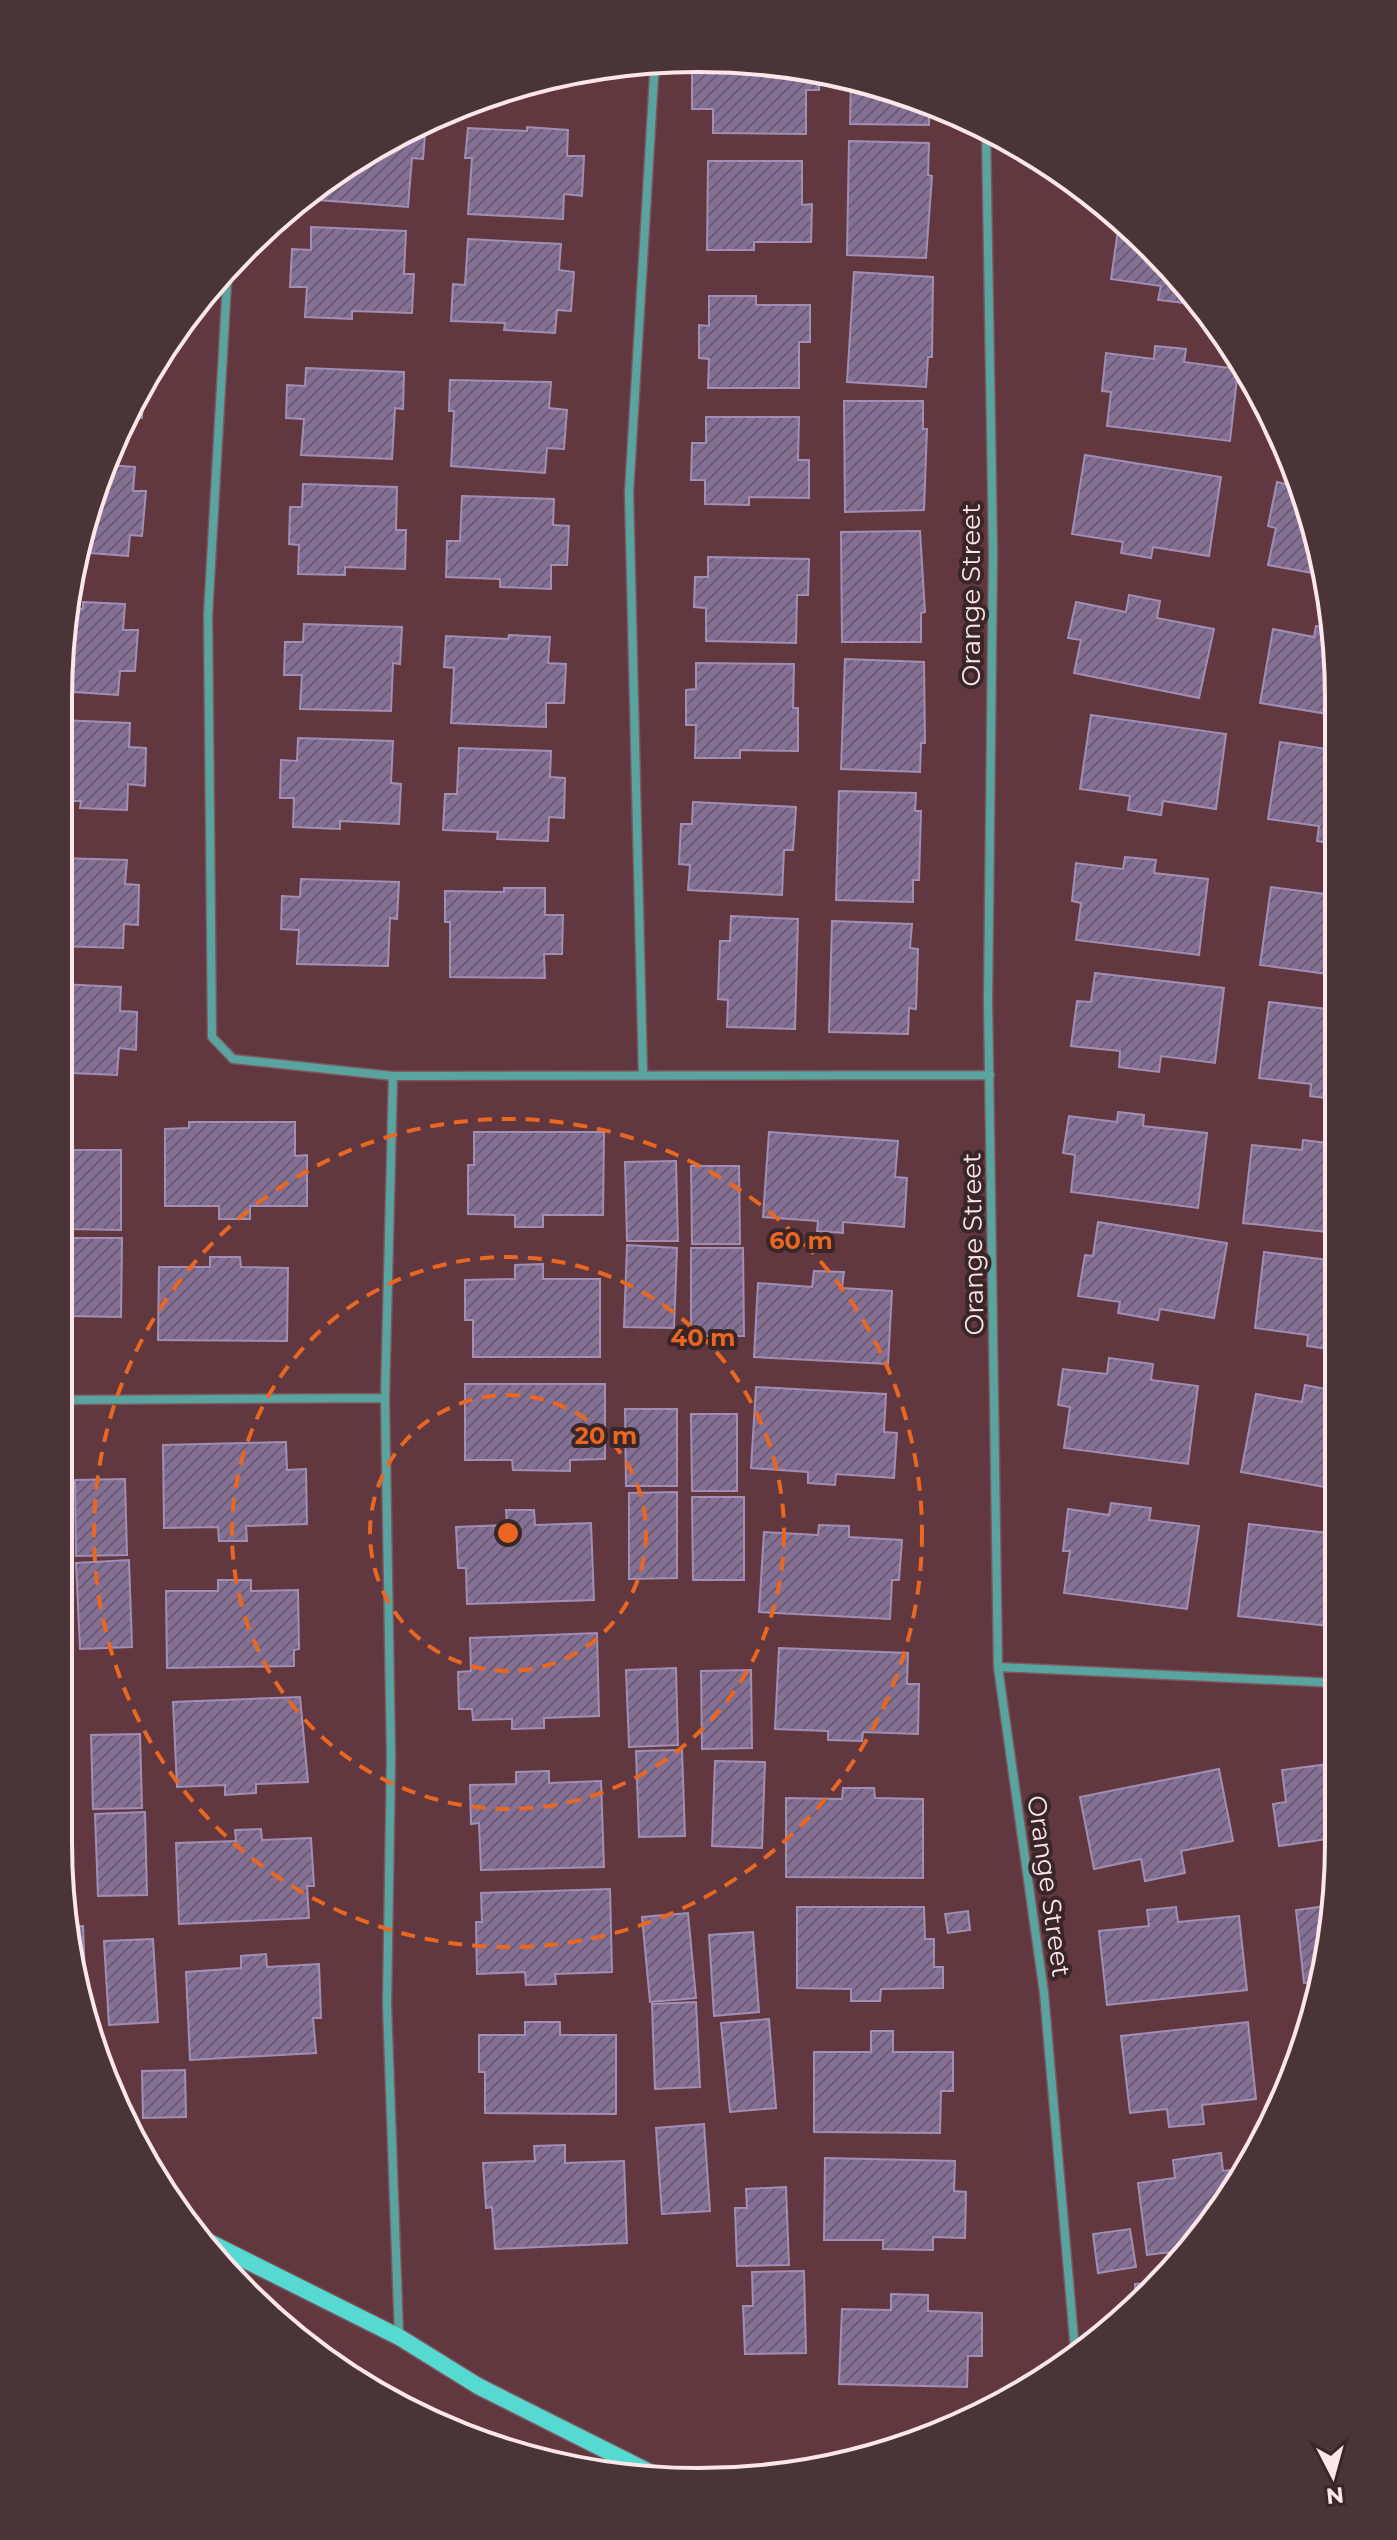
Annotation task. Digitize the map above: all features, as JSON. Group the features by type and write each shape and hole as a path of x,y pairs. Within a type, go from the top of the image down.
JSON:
{"street":[{"path":"643,1076 629,493 654,73"},
{"name":"Orange Street","path":"988,143 993,552 990,1075 998,1667 1044,1993 1074,2343"},
{"path":"227,285 208,615 212,1037 233,1059 393,1076 990,1075"},
{"path":"393,1076 385,1398 391,1757 387,2005 399,2337"},
{"path":"72,1400 385,1398"},
{"path":"998,1667 1325,1682"},
{"path":"222,2248 399,2337 478,2386 634,2465"}],"building":[{"path":"692,72 739,73 819,84 819,90 806,90 806,134 713,133 713,109 692,109"},
{"path":"851,91 929,116 929,125 850,124"},
{"path":"527,127 568,130 567,156 584,156 582,196 564,194 563,219 468,214 472,158 465,158 468,128 527,131"},
{"path":"425,135 423,159 412,158 408,207 318,200 385,156"},
{"path":"849,141 929,143 928,175 932,176 926,258 847,255"},
{"path":"708,161 802,161 802,205 812,204 811,242 754,242 754,250 707,250"},
{"path":"311,227 406,231 404,274 414,274 412,313 352,311 352,319 305,317 307,287 290,287 292,249 311,250"},
{"path":"1118,232 1185,303 1158,300 1161,286 1111,279"},
{"path":"468,239 561,244 559,270 574,272 571,311 557,310 555,333 504,330 505,323 451,321 453,284 465,285"},
{"path":"854,272 933,277 932,357 928,357 926,387 847,382"},
{"path":"709,296 756,296 756,305 810,305 810,342 799,342 799,388 708,388 709,359 699,358 699,325 709,326"},
{"path":"1155,346 1186,349 1184,362 1230,368 1237,379 1230,441 1107,426 1111,392 1102,391 1106,353 1154,359"},
{"path":"306,368 404,372 403,409 395,408 392,459 301,455 304,419 286,418 287,385 305,386"},
{"path":"450,380 551,382 549,408 567,410 564,449 547,448 545,473 451,466 454,411 449,411"},
{"path":"844,401 923,401 923,429 927,429 924,510 845,512"},
{"path":"706,417 799,417 798,460 809,460 809,498 749,497 749,505 705,504 705,480 691,480 692,443 706,443"},
{"path":"1085,455 1221,477 1209,556 1153,547 1151,558 1121,553 1123,542 1072,534"},
{"path":"117,466 135,467 133,491 146,491 142,536 130,535 128,556 89,553"},
{"path":"1277,482 1287,484 1312,573 1268,565 1276,528 1268,526"},
{"path":"303,484 397,487 396,530 406,530 405,569 345,567 345,575 298,574 299,545 289,544 290,507 302,507"},
{"path":"462,496 554,499 553,525 569,526 567,565 551,565 551,589 500,587 500,579 446,577 447,541 460,541"},
{"path":"920,531 925,612 921,613 921,642 842,642 841,532"},
{"path":"708,557 809,559 808,595 797,595 796,643 706,641 706,608 694,607 695,577 708,577"},
{"path":"1129,595 1160,601 1157,618 1214,629 1199,698 1074,673 1081,640 1068,638 1076,602 1126,612"},
{"path":"83,602 125,604 123,630 138,630 135,671 120,671 118,695 72,692 77,617 78,609 83,609"},
{"path":"304,624 402,627 400,664 393,663 391,711 300,709 302,675 284,675 285,642 303,642"},
{"path":"1316,626 1321,627 1325,714 1260,703 1273,629 1314,637"},
{"path":"509,635 550,637 548,663 566,664 564,703 546,703 546,727 451,723 454,668 444,667 446,636 508,639"},
{"path":"845,659 924,662 925,743 921,743 920,772 841,769"},
{"path":"696,663 794,664 793,708 798,708 798,751 740,750 740,758 695,758 696,725 686,725 686,690 696,689"},
{"path":"1091,715 1226,734 1216,809 1163,801 1161,815 1128,810 1130,796 1080,789"},
{"path":"72,721 130,723 129,747 146,748 145,786 128,784 127,810 80,808 81,801 72,801"},
{"path":"298,738 393,741 391,783 401,784 399,824 340,821 340,829 293,827 294,798 280,798 281,760 297,761"},
{"path":"1280,742 1325,749 1325,842 1317,841 1319,826 1268,819"},
{"path":"459,748 551,751 550,777 565,778 564,818 549,817 548,841 497,839 498,832 443,830 445,794 457,794"},
{"path":"839,791 916,793 915,811 921,811 919,880 913,880 913,902 836,900"},
{"path":"693,802 796,807 793,850 784,850 782,895 688,890 690,865 679,864 681,824 692,824"},
{"path":"1125,857 1156,860 1154,873 1208,879 1199,955 1076,940 1081,903 1072,901 1076,863 1123,869"},
{"path":"72,858 127,860 125,884 139,885 138,925 124,924 123,948 72,946"},
{"path":"301,879 399,882 397,919 390,918 388,966 297,964 299,930 281,929 282,896 300,897"},
{"path":"1271,887 1325,894 1325,974 1260,965"},
{"path":"504,888 545,888 545,915 563,915 562,954 544,954 545,978 450,977 450,922 445,922 445,891 504,892"},
{"path":"731,916 798,919 795,1029 727,1027 728,1000 718,999 720,941 730,941"},
{"path":"832,921 912,924 910,948 918,949 916,1009 909,1008 908,1034 829,1032"},
{"path":"1095,973 1224,988 1215,1063 1161,1056 1159,1072 1119,1067 1120,1051 1071,1046 1077,1001 1091,1002"},
{"path":"72,985 121,987 120,1011 137,1012 136,1050 119,1048 117,1075 72,1073"},
{"path":"1269,1002 1325,1009 1325,1098 1310,1096 1311,1084 1259,1078"},
{"path":"1118,1112 1144,1115 1143,1126 1207,1133 1198,1208 1071,1192 1075,1155 1063,1153 1069,1116 1117,1122"},
{"path":"189,1122 295,1122 295,1156 307,1155 307,1206 250,1206 250,1219 219,1219 219,1206 165,1206 165,1129 189,1128"},
{"path":"474,1132 604,1132 603,1215 543,1215 543,1227 515,1227 515,1215 468,1214 468,1165 474,1165"},
{"path":"769,1132 898,1141 895,1177 907,1178 904,1227 843,1222 843,1233 817,1231 818,1221 763,1217"},
{"path":"1303,1140 1325,1143 1325,1232 1243,1223 1252,1145 1302,1150"},
{"path":"72,1150 121,1150 121,1230 72,1229"},
{"path":"676,1161 678,1241 627,1241 625,1162"},
{"path":"691,1166 739,1166 740,1244 692,1244"},
{"path":"1098,1222 1227,1243 1214,1318 1160,1309 1158,1320 1118,1313 1120,1302 1078,1296 1085,1255 1093,1256"},
{"path":"72,1238 122,1238 121,1317 72,1316"},
{"path":"627,1245 677,1248 674,1328 624,1327"},
{"path":"691,1248 743,1248 744,1336 691,1336"},
{"path":"1264,1252 1325,1260 1325,1348 1307,1346 1308,1335 1255,1328"},
{"path":"210,1257 240,1257 241,1267 288,1268 287,1341 158,1340 159,1267 210,1267"},
{"path":"543,1264 543,1279 600,1279 600,1357 473,1357 473,1320 465,1320 465,1280 515,1279 515,1265"},
{"path":"814,1271 844,1272 842,1288 892,1291 888,1364 754,1357 758,1283 812,1287"},
{"path":"1109,1358 1153,1364 1151,1380 1198,1386 1188,1464 1064,1448 1070,1407 1058,1405 1063,1369 1107,1374"},
{"path":"465,1384 605,1384 605,1459 570,1460 570,1471 513,1470 512,1460 465,1460"},
{"path":"1305,1385 1325,1389 1325,1487 1241,1472 1256,1394 1302,1402"},
{"path":"756,1387 886,1394 884,1432 897,1433 894,1478 836,1474 835,1485 808,1483 808,1472 751,1468"},
{"path":"625,1409 677,1409 677,1486 626,1486"},
{"path":"691,1414 737,1414 737,1491 692,1491"},
{"path":"286,1442 287,1470 306,1469 307,1524 246,1526 247,1541 219,1541 218,1527 164,1528 163,1445"},
{"path":"125,1479 127,1555 76,1556 75,1480"},
{"path":"677,1492 677,1578 629,1579 629,1493"},
{"path":"692,1497 744,1497 744,1580 693,1580"},
{"path":"1111,1503 1151,1508 1149,1520 1199,1526 1187,1609 1064,1593 1070,1551 1063,1551 1068,1509 1109,1515"},
{"path":"506,1510 534,1510 535,1525 591,1523 594,1600 467,1604 466,1568 458,1568 456,1527 507,1525"},
{"path":"1249,1524 1325,1533 1325,1626 1238,1616"},
{"path":"819,1525 849,1526 849,1537 902,1540 899,1580 892,1580 890,1619 759,1612 764,1532 818,1535"},
{"path":"129,1560 132,1647 80,1649 76,1563"},
{"path":"218,1580 251,1580 251,1591 298,1590 299,1649 294,1650 294,1666 167,1668 166,1591 218,1591"},
{"path":"597,1633 599,1716 544,1718 544,1728 512,1729 512,1719 473,1720 472,1709 459,1709 458,1672 471,1671 470,1638"},
{"path":"779,1648 908,1653 907,1684 919,1684 918,1734 863,1732 862,1741 828,1740 828,1731 775,1729"},
{"path":"676,1668 678,1745 629,1747 626,1670"},
{"path":"751,1670 752,1748 702,1749 701,1671"},
{"path":"300,1697 308,1782 256,1784 256,1793 225,1795 225,1785 177,1787 173,1702"},
{"path":"140,1734 142,1808 93,1809 91,1735"},
{"path":"682,1750 685,1836 639,1837 636,1751"},
{"path":"715,1761 765,1762 762,1848 712,1846"},
{"path":"1325,1765 1325,1839 1279,1846 1273,1804 1286,1802 1282,1770"},
{"path":"1219,1769 1233,1841 1181,1851 1185,1873 1145,1881 1141,1859 1094,1869 1080,1797"},
{"path":"549,1771 549,1783 601,1781 604,1867 481,1870 479,1823 471,1824 470,1785 516,1784 516,1772"},
{"path":"843,1788 874,1788 875,1798 923,1799 923,1878 786,1877 786,1798 842,1799"},
{"path":"145,1812 147,1895 98,1896 95,1814"},
{"path":"261,1829 262,1840 311,1838 314,1886 307,1886 309,1918 179,1924 176,1843 236,1841 235,1830"},
{"path":"610,1889 612,1972 555,1974 556,1984 526,1985 525,1972 477,1974 476,1922 482,1922 481,1893"},
{"path":"797,1907 924,1907 925,1939 934,1939 934,1967 943,1967 943,1988 881,1989 880,2001 851,2001 851,1989 797,1988"},
{"path":"1176,1907 1178,1922 1239,1916 1247,1990 1107,2005 1099,1931 1149,1926 1147,1910"},
{"path":"1322,1907 1309,1982 1304,1983 1296,1910"},
{"path":"968,1911 970,1930 948,1933 945,1914"},
{"path":"688,1913 696,1998 650,2002 642,1917"},
{"path":"78,1926 83,1926 85,1967 84,1964"},
{"path":"753,1932 759,2012 714,2016 709,1935"},
{"path":"153,1939 158,2022 109,2025 104,1941"},
{"path":"266,1954 267,1967 319,1964 321,2018 313,2018 316,2053 190,2060 186,1972 241,1968 241,1956"},
{"path":"696,2002 700,2087 655,2089 652,2004"},
{"path":"769,2019 776,2108 730,2112 721,2023"},
{"path":"525,2022 560,2022 560,2035 616,2035 616,2114 485,2113 485,2072 479,2072 479,2035 525,2035"},
{"path":"1248,2022 1256,2099 1202,2105 1204,2124 1169,2127 1167,2109 1130,2113 1121,2036"},
{"path":"871,2031 893,2031 893,2052 953,2052 953,2091 941,2091 940,2133 814,2132 814,2052 871,2052"},
{"path":"185,2070 186,2117 143,2118 142,2071"},
{"path":"704,2124 710,2211 662,2214 656,2128"},
{"path":"565,2145 565,2163 624,2161 627,2243 495,2249 492,2207 486,2208 483,2163 535,2161 534,2146"},
{"path":"1221,2153 1223,2171 1232,2170 1173,2252 1147,2255 1138,2183 1175,2178 1173,2160"},
{"path":"825,2158 955,2161 954,2191 966,2192 965,2238 933,2237 933,2250 883,2249 883,2240 824,2240"},
{"path":"786,2187 789,2265 737,2266 735,2208 747,2208 746,2189"},
{"path":"1130,2229 1136,2267 1098,2273 1093,2234"},
{"path":"804,2271 806,2353 745,2354 743,2306 753,2306 752,2272"},
{"path":"891,2294 928,2295 928,2311 982,2313 982,2356 968,2356 967,2387 839,2384 842,2309 891,2310"}]}
